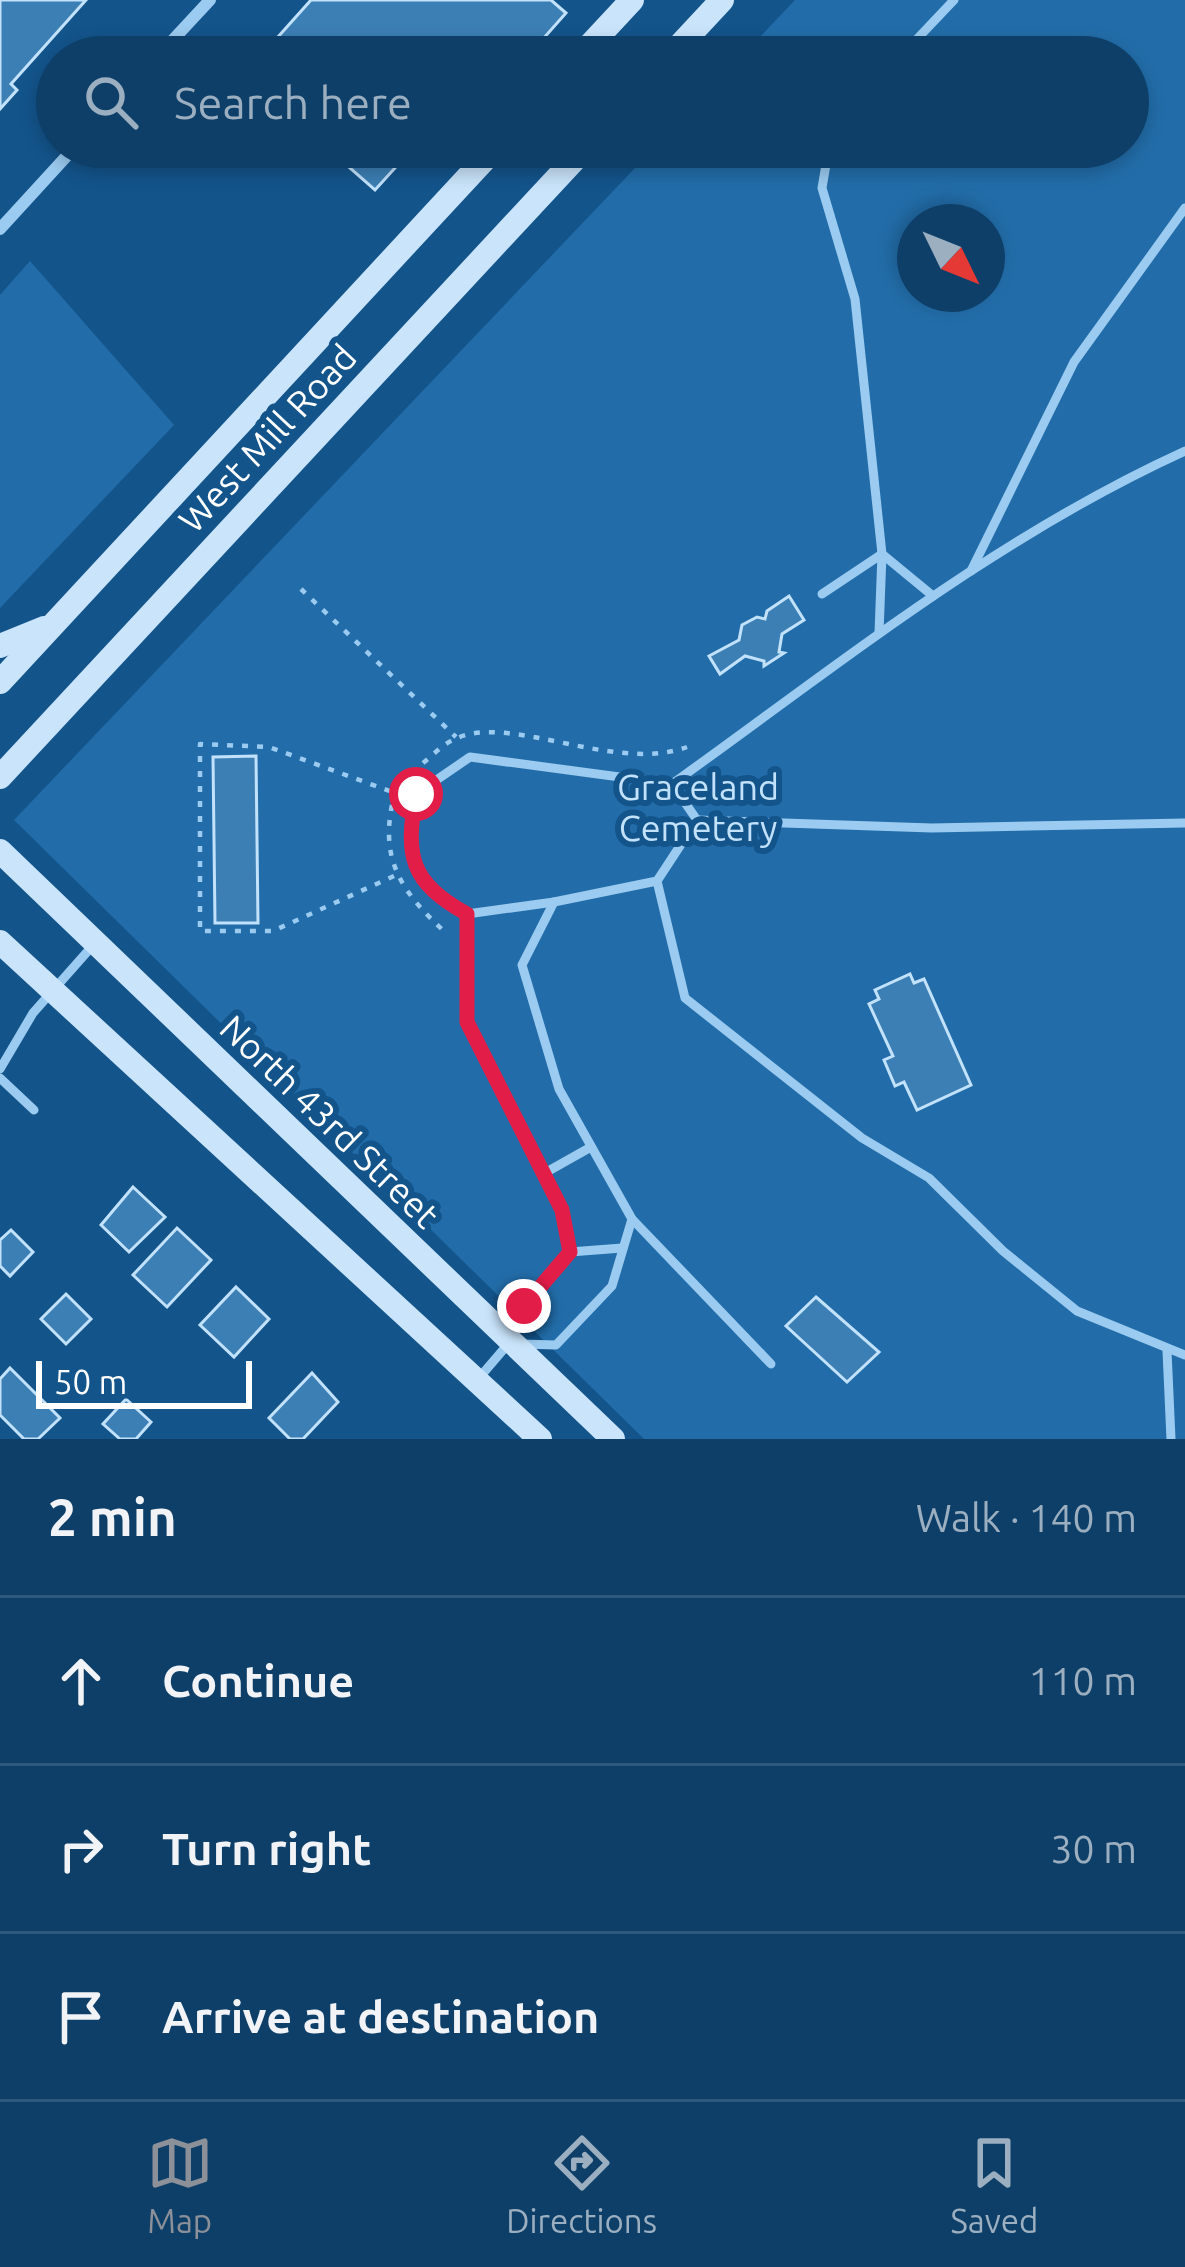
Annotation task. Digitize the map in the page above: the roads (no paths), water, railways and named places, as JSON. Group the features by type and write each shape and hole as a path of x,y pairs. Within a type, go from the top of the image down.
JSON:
{"main road":[{"path":"599,36 632,0"},
{"path":"689,36 722,0"},
{"name":"West Mill Road","path":"0,682 477,168"},
{"name":"West Mill Road","path":"0,777 566,168"},
{"path":"0,646 57,622"},
{"name":"North 43rd Street","path":"0,851 613,1439"},
{"path":"0,942 540,1439"}],"street":[{"path":"177,36 210,0"},
{"path":"0,229 56,168"}],"lane":[{"path":"919,36 954,0"},
{"path":"825,168 822,188 855,299 883,554 879,634"},
{"path":"971,571 1074,362 1185,208"},
{"path":"697,820 657,881 467,914 428,892 407,844 416,794 470,757 672,784 971,571 1093,493 1185,451"},
{"path":"822,594 883,554"},
{"path":"883,554 933,596"},
{"path":"672,784 697,820"},
{"path":"697,820 932,828 1185,824"},
{"path":"657,881 685,998 862,1138 928,1178 1003,1251 1077,1311 1185,1355"},
{"path":"554,902 522,964 559,1089 632,1219 771,1364"},
{"path":"467,914 467,1022 562,1210 570,1252"},
{"path":"34,1110 0,1073 51,991 95,943"},
{"path":"543,1174 591,1147"},
{"path":"509,1343 556,1345 612,1286 632,1219"},
{"path":"479,1378 509,1343 524,1306 570,1252 622,1248"},
{"path":"1167,1351 1171,1439"}],"park label":[{"name":"Graceland Cemetery","path":"698,806"}]}
